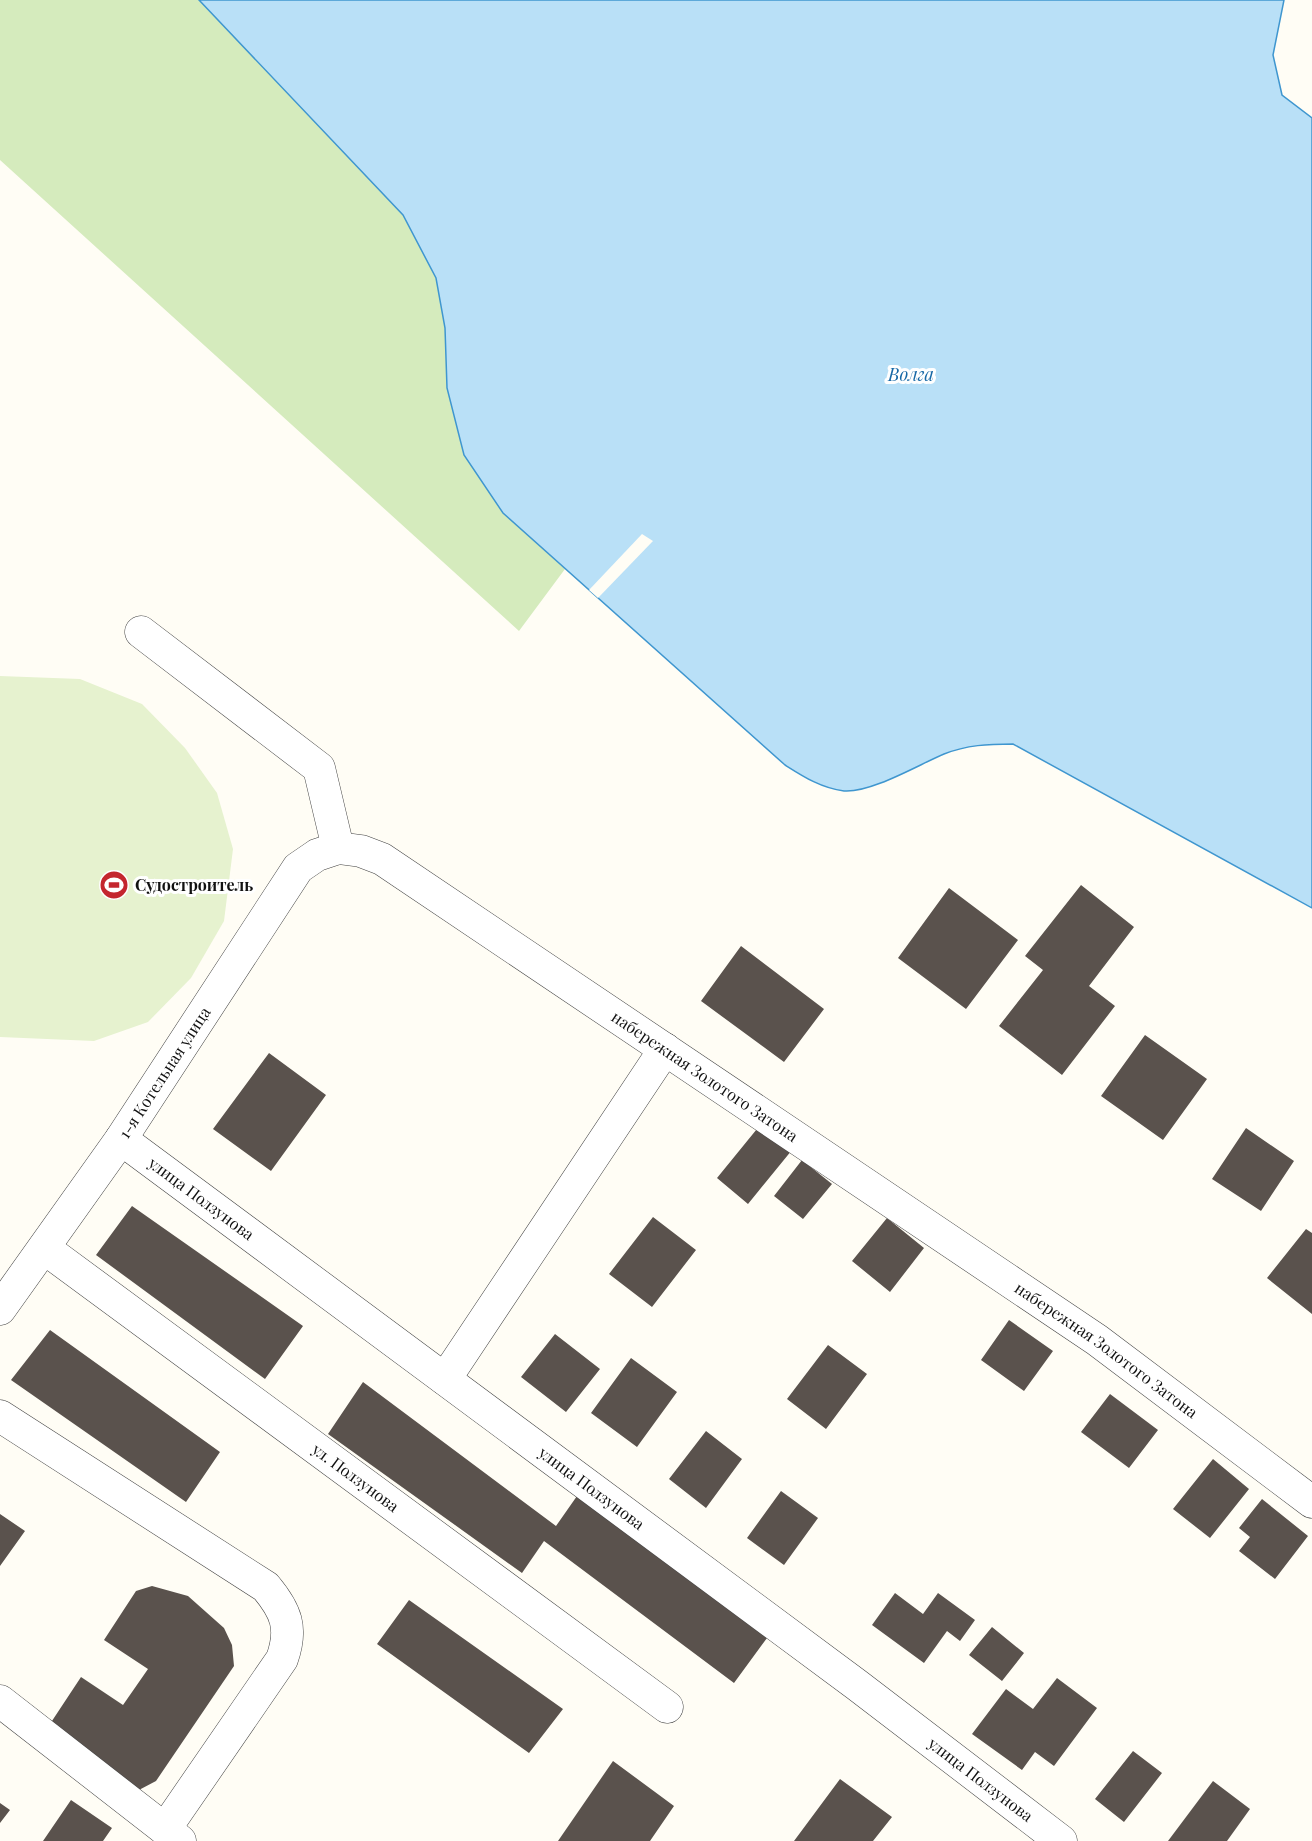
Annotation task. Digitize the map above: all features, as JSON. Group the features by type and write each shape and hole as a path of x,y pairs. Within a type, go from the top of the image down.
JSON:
{"street":[{"path":"141,632 320,768 338,848"},
{"name":"набережная Золотого Затона","path":"338,848 361,851 381,858 1097,1340 1312,1502"},
{"name":"1-я Котельная улица","path":"0,1309 121,1139 298,868 317,855 338,848"},
{"path":"445,1379 665,1049"},
{"name":"улица Ползунова","path":"121,1139 847,1678 1061,1841"},
{"name":"ул. Ползунова","path":"44,1248 667,1707"},
{"path":"0,1416 266,1587 278,1602 287,1622 287,1644 282,1659 173,1835 0,1701"}],"green space":[{"path":"0,0 199,0 403,215 436,278 445,328 503,513 565,569 519,631 0,160"},
{"name":"Судостроитель","path":"0,676 80,679 142,704 185,748 217,793 233,849 224,921 191,978 148,1022 94,1041 0,1037"}],"water":[{"name":"Волга","path":"199,0 1284,0 1273,55 1282,95 1312,118 1312,908 1013,744 995,744 953,751 881,783 855,790 844,791 820,785 785,765 503,513 464,455 447,388 445,328 436,278 403,215"}],"pier":[{"path":"642,534 653,541 598,598 589,590"}],"building":[{"path":"1081,885 1134,927 1089,986 1115,1006 1062,1075 999,1026 1043,970 1025,956"},
{"path":"949,888 1018,940 966,1009 898,958"},
{"path":"741,946 824,1009 784,1062 701,1001"},
{"path":"1145,1035 1207,1079 1163,1140 1101,1096"},
{"path":"269,1053 326,1095 271,1171 213,1129"},
{"path":"761,1124 792,1150 748,1204 717,1178"},
{"path":"1246,1128 1294,1161 1261,1211 1212,1179"},
{"path":"802,1160 832,1184 803,1219 774,1196"},
{"path":"132,1206 303,1326 265,1379 96,1255"},
{"path":"653,1217 696,1250 652,1307 609,1274"},
{"path":"887,1218 924,1248 890,1292 852,1261"},
{"path":"1306,1229 1312,1233 1312,1314 1267,1278"},
{"path":"1009,1320 1053,1351 1024,1391 981,1360"},
{"path":"50,1330 220,1452 186,1502 11,1380"},
{"path":"555,1334 600,1369 566,1412 521,1377"},
{"path":"828,1345 867,1374 826,1429 787,1399"},
{"path":"631,1358 677,1392 637,1447 591,1413"},
{"path":"363,1382 556,1526 577,1496 767,1638 734,1683 544,1541 522,1573 328,1434"},
{"path":"1110,1394 1158,1430 1129,1468 1081,1432"},
{"path":"706,1431 742,1459 706,1508 669,1479"},
{"path":"1213,1459 1249,1489 1210,1538 1173,1509"},
{"path":"781,1491 818,1518 784,1565 747,1538"},
{"path":"1262,1499 1308,1536 1275,1579 1239,1551 1250,1537 1239,1528"},
{"path":"0,1514 25,1531 0,1566"},
{"path":"152,1586 188,1596 224,1628 232,1645 234,1666 156,1781 137,1791 46,1730 81,1677 123,1705 148,1669 104,1640 136,1591"},
{"path":"895,1593 923,1614 938,1593 975,1620 960,1641 947,1631 924,1663 872,1625"},
{"path":"409,1600 563,1709 529,1753 377,1644"},
{"path":"992,1627 1024,1653 1002,1681 969,1655"},
{"path":"1057,1678 1097,1708 1054,1766 1035,1752 1022,1770 972,1734 1006,1689 1033,1709"},
{"path":"1133,1751 1162,1773 1124,1822 1095,1799"},
{"path":"613,1761 674,1806 650,1841 558,1841"},
{"path":"840,1779 892,1817 873,1841 794,1841"},
{"path":"1213,1781 1250,1809 1227,1841 1168,1841"},
{"path":"71,1800 112,1828 103,1841 43,1841"},
{"path":"0,1803 10,1810 0,1823"}],"place":[{"name":"Судостроитель","path":"114,885"}]}
